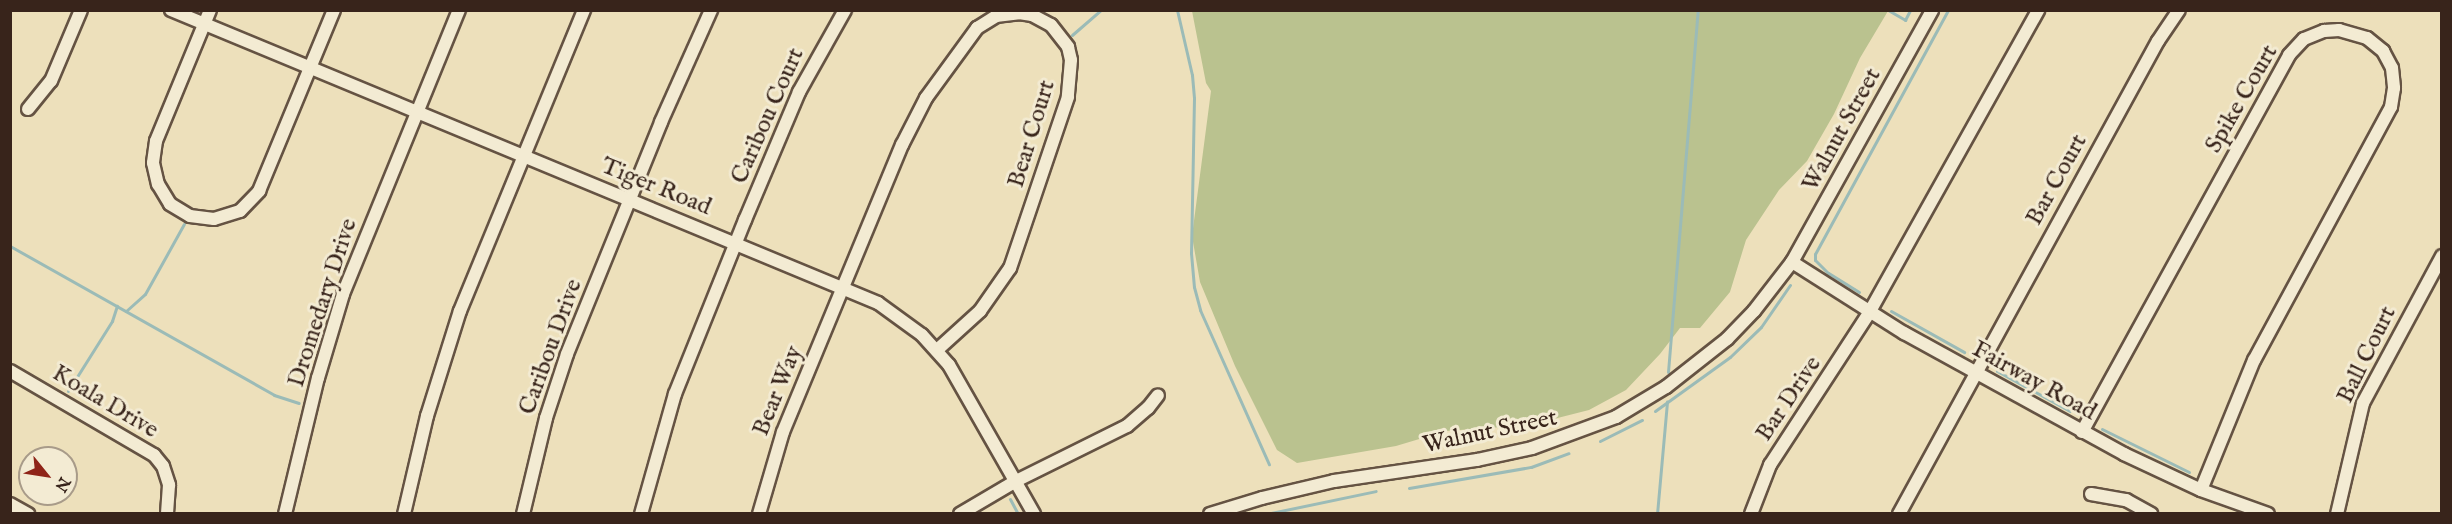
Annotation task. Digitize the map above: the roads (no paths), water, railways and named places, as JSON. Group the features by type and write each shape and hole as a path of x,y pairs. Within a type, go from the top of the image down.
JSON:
{"street":[{"path":"28,109 51,81 81,10"},
{"name":"Tiger Road","path":"171,10 843,286 890,310 912,326 949,365 1034,513"},
{"path":"210,10 154,152 154,174 163,195 170,204 190,216 214,219 227,217 240,211 255,197 334,10"},
{"name":"Dromedary Drive","path":"285,513 331,330 352,270 459,10"},
{"path":"404,513 444,356 523,155 584,10"},
{"path":"631,199 661,122 711,10"},
{"name":"Caribou Court","path":"736,243 799,92 845,10"},
{"name":"Walnut Street","path":"1210,513 1325,483 1505,455 1585,430 1644,401 1698,364 1754,311 1792,262 1932,10"},
{"path":"1869,313 2038,10"},
{"name":"Bar Court","path":"1976,373 2153,50 2179,10"},
{"name":"Bear Court","path":"843,286 909,129 945,69 973,32 986,21 1008,14 1032,15 1051,25 1068,47 1071,77 1068,97 1017,252 992,298 937,350"},
{"name":"Spike Court","path":"2082,432 2289,55 2304,39 2324,31 2339,30 2367,38 2383,51 2392,68 2394,88 2391,107 2259,350 2201,490"},
{"name":"Caribou Drive","path":"523,513 546,418 567,354 631,199"},
{"path":"641,513 675,394 736,243"},
{"name":"Ball Court","path":"2337,513 2363,403 2442,256"},
{"name":"Fairway Road","path":"1792,262 1869,313 2082,432 2201,490 2268,513"},
{"name":"Bear Way","path":"759,513 783,432 843,286"},
{"name":"Bar Drive","path":"1751,513 1774,458 1869,313"},
{"name":"Koala Drive","path":"10,371 144,447 154,455 163,466 170,485 167,513"},
{"path":"1899,513 1976,373"},
{"path":"960,513 1016,481 1127,426 1148,408 1158,395"},
{"path":"2091,494 2126,500 2151,513"},
{"path":"10,504 28,513"}],"waterway":[{"path":"1072,35 1101,10"},
{"path":"1177,10 1192,75 1194,98 1191,253 1194,287 1200,310 1269,464"},
{"path":"1668,372 1698,10"},
{"path":"1888,10 1905,20 1910,10"},
{"path":"1859,292 1828,273 1815,260 1815,254 1948,10"},
{"path":"126,311 145,294 184,224"},
{"path":"10,246 274,395 299,403"},
{"path":"1655,411 1730,357 1761,327 1790,285"},
{"path":"68,391 112,321 117,306"},
{"path":"1891,311 1964,352"},
{"path":"1997,371 2070,411"},
{"path":"1657,514 1667,401"},
{"path":"1600,441 1642,420"},
{"path":"2102,429 2189,472"},
{"path":"1409,488 1531,467 1569,453"},
{"path":"1266,514 1376,491"},
{"path":"1010,499 1018,514"}]}
